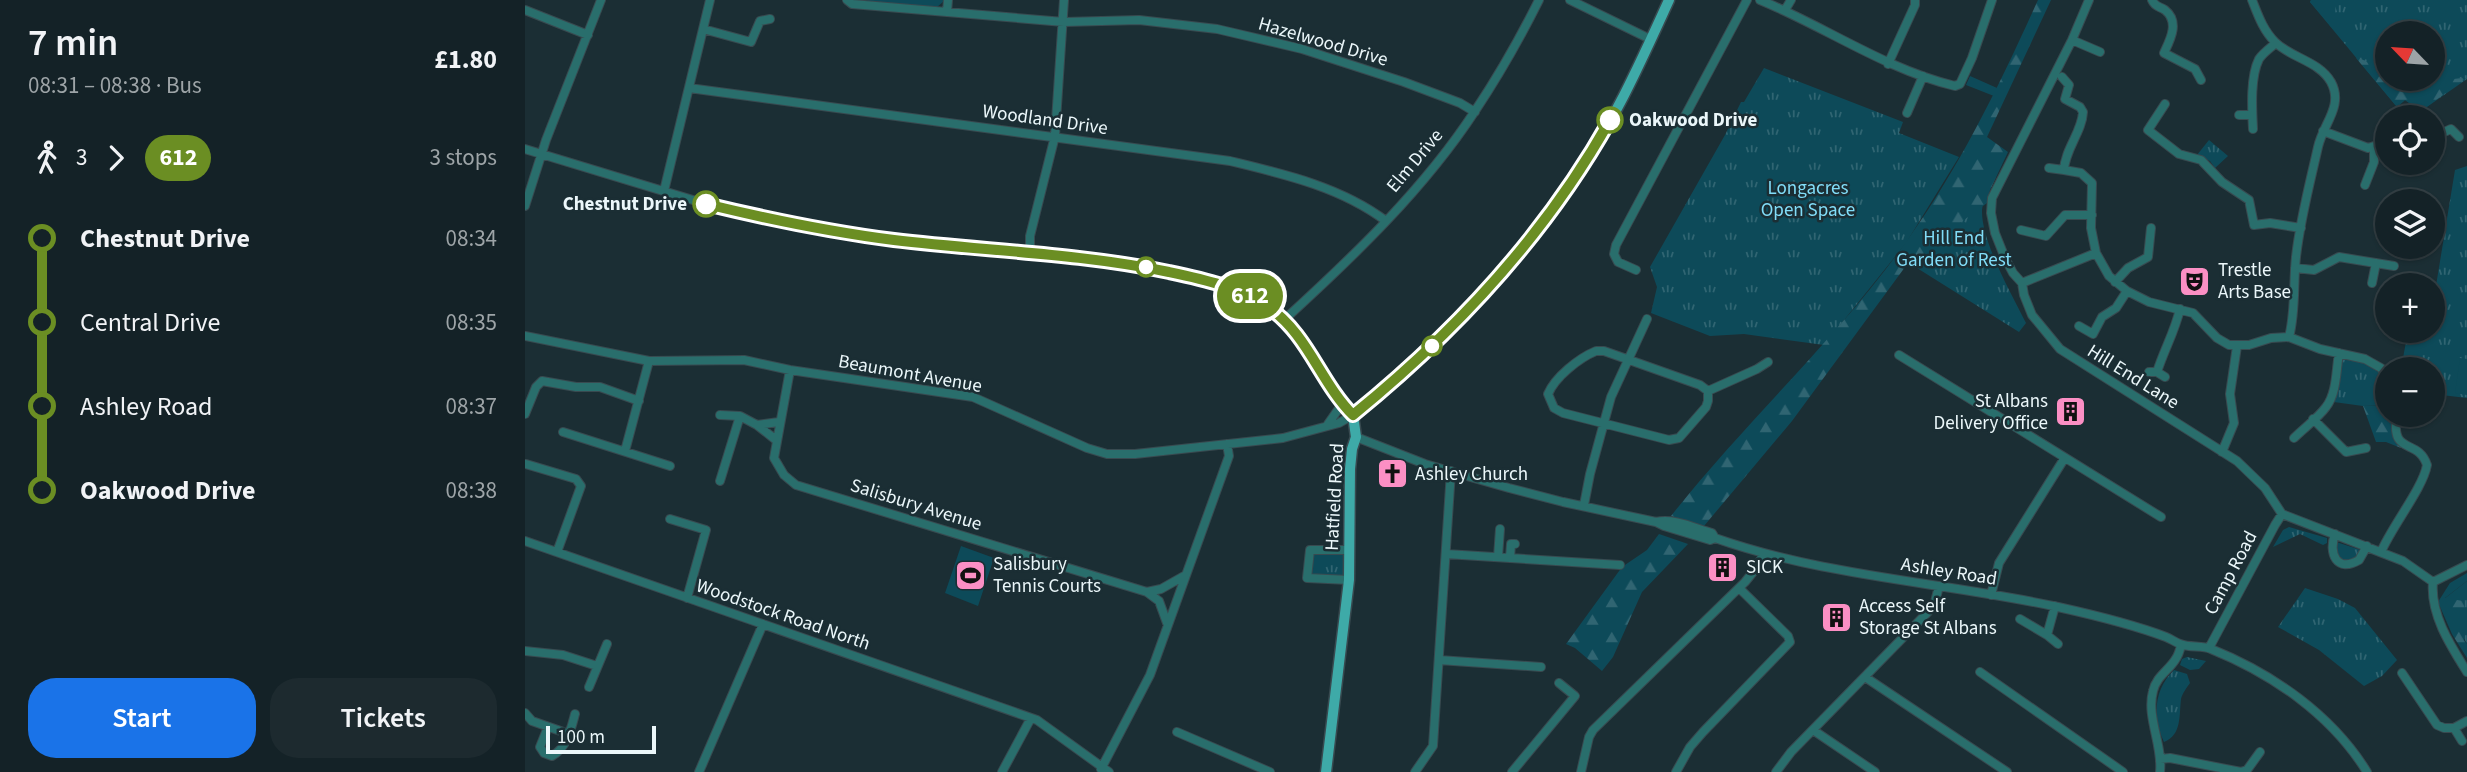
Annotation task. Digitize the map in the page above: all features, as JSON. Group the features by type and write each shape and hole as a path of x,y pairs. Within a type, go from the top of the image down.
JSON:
{"main road":[{"path":"1353,415 1434,344 1503,271 1570,187 1597,144 1669,0"},
{"name":"Hatfield Road","path":"1327,772 1349,580 1352,449 1356,438 1353,415"}],"street":[{"path":"525,206 541,154 601,0"},
{"path":"664,191 710,0"},
{"name":"Hazelwood Drive","path":"847,0 852,4 1064,22 1139,20 1217,29 1314,53 1415,86 1460,103 1475,112"},
{"path":"947,12 948,0"},
{"path":"1030,251 1030,236 1055,136 1064,0"},
{"name":"Elm Drive","path":"1285,318 1346,263 1435,164 1475,112 1513,50 1539,0"},
{"path":"1570,0 1650,39"},
{"path":"1636,270 1618,262 1614,254 1615,245 1747,0"},
{"path":"1761,0 1888,64 1954,86 1959,84 1972,58 1992,0"},
{"path":"1785,10 1791,0"},
{"path":"1888,64 1915,0"},
{"name":"Hill End Lane","path":"2089,0 2072,40 1991,198 1995,233 2013,273 2022,283 2032,315 2060,349 2249,471 2265,488 2282,514"},
{"path":"2152,0 2154,5 2165,10 2172,19 2172,34 2164,53 2198,65 2201,79"},
{"path":"2252,0 2261,24 2276,43 2321,70 2330,81 2335,94 2335,106 2323,131 2301,228 2289,337"},
{"path":"525,10 588,35"},
{"path":"703,29 751,42 760,21 770,19"},
{"path":"2072,40 2100,51"},
{"path":"2253,129 2251,102 2257,66 2263,54 2276,43"},
{"path":"1907,113 1923,76"},
{"path":"2062,77 2070,85 2065,99 2080,107 2083,112 2083,119 2068,151 2064,170"},
{"name":"Woodland Drive","path":"689,88 1230,161 1297,178 1342,195 1386,220"},
{"path":"2165,104 2148,130 2179,154 2201,160 2222,182 2249,200 2254,225 2270,223 2301,228"},
{"path":"2239,115 2252,115"},
{"path":"2445,130 2454,125 2459,137"},
{"path":"2323,131 2374,148 2374,162 2365,185"},
{"path":"525,149 747,214 905,241 1108,260 1182,274 1241,292 1285,318 1303,341 1342,404 1353,415"},
{"path":"2049,168 2081,173 2092,183 2091,228 2096,253 2102,266 2115,282 2127,291 2150,302 2193,313 2217,338 2237,346 2289,337 2319,349 2365,359 2375,365"},
{"path":"2021,230 2046,236 2065,215 2092,215"},
{"path":"2115,282 2128,268 2148,257 2151,228"},
{"path":"2022,283 2096,253"},
{"path":"2295,268 2313,270 2339,257 2394,266"},
{"path":"2372,283 2376,264"},
{"path":"2079,326 2095,337 2102,317 2116,308 2127,291"},
{"path":"2157,373 2181,309"},
{"path":"1584,505 1611,397 1647,319"},
{"name":"Beaumont Avenue","path":"525,336 649,361 744,360 790,370 973,397 1087,448 1107,454 1135,454 1283,438 1339,424 1353,415"},
{"path":"2222,452 2234,423 2230,394 2237,346"},
{"path":"1596,351 1628,359 1700,385 1708,391 1706,407 1679,438 1669,440 1603,424 1554,408 1548,394 1552,386 1587,355 1596,351"},
{"path":"2294,438 2327,406 2331,398 2339,353"},
{"path":"1899,355 2161,517"},
{"path":"625,451 649,361"},
{"path":"1708,391 1768,362"},
{"name":"Salisbury Avenue","path":"790,370 774,458 783,475 796,485 1147,592"},
{"path":"525,414 536,387 542,381 576,387 600,387 639,401"},
{"path":"1323,426 1334,418 1342,404"},
{"path":"720,415 740,416 776,440"},
{"path":"720,481 740,416"},
{"path":"2313,419 2346,453 2366,448"},
{"path":"757,425 779,422"},
{"path":"2381,552 2422,480 2427,465 2420,452 2407,447 2398,438 2395,427"},
{"path":"563,432 670,466"},
{"name":"Ashley Road","path":"1356,438 1451,471 1563,502 1688,529 1710,540 1715,538 1763,553 1829,568 2055,606 2103,617 2168,638 2181,645 2209,648"},
{"path":"1103,770 1146,681 1229,456 1227,444"},
{"path":"1991,595 1999,562 2064,459"},
{"path":"526,464 576,478 581,486 557,552"},
{"path":"1415,772 1433,746 1451,471"},
{"path":"2282,514 2410,565 2433,582"},
{"name":"Camp Road","path":"2209,648 2282,514"},
{"path":"670,519 710,531 687,598"},
{"path":"1498,557 1500,530"},
{"path":"2335,534 2332,554 2341,563 2347,565 2359,561 2367,546"},
{"name":"Woodstock Road North","path":"525,541 1031,718 1103,770"},
{"path":"1510,558 1511,544 1515,544"},
{"path":"1349,580 1307,578 1310,550 1350,550"},
{"path":"1581,772 1588,737 1593,730 1753,574 1763,553"},
{"path":"1446,554 1620,565"},
{"path":"2433,582 2467,565"},
{"path":"1147,592 1161,589 1184,576"},
{"path":"2433,582 2431,598 2444,633 2467,672"},
{"path":"1776,772 1791,752 1932,608 1938,586"},
{"path":"1676,772 1703,732 1790,642 1788,636 1739,588"},
{"path":"1147,592 1159,601 1167,623"},
{"path":"2047,635 2055,606"},
{"path":"2020,619 2058,644"},
{"path":"699,772 763,624"},
{"path":"589,687 607,644"},
{"path":"2159,772 2153,691 2162,673 2175,661 2181,645"},
{"path":"2209,648 2273,681 2309,706 2344,740 2367,772"},
{"path":"525,651 563,655 597,666"},
{"path":"1439,660 1541,667"},
{"path":"1980,672 2123,772"},
{"path":"2402,673 2437,725 2454,728 2467,721"},
{"path":"1865,677 2007,772"},
{"path":"1512,772 1575,696 1559,683"},
{"path":"525,713 532,721 569,734"},
{"path":"548,727 540,747 544,753 552,756 560,752 575,714"},
{"path":"1002,772 1031,718"},
{"path":"2454,728 2462,741"},
{"path":"1812,730 1875,772"},
{"path":"1177,732 1270,772"},
{"path":"2160,759 2170,758 2241,772 2247,770 2260,752"}],"green space":[{"path":"861,0 945,0 936,8"},
{"path":"2038,0 2051,0 1987,137 2008,152 1990,190 1987,203 1953,228 1922,266 1908,263 1792,421 1704,526 1671,516 1850,313 1926,214 1978,124"},
{"path":"2311,0 2467,0 2467,79 2430,105 2412,105 2405,100 2395,105 2384,91 2445,91 2445,21 2375,21 2375,80"},
{"path":"2336,0 2334,30 2310,2"},
{"path":"2356,58 2375,67 2375,81"},
{"name":"Longacres Open Space","path":"1764,68 1903,122 1899,133 1959,157 1906,243 1824,345 1744,334 1710,336 1651,313 1657,287 1650,267 1741,102 1744,102"},
{"path":"1970,76 1997,88 1994,96 1966,85"},
{"path":"2466,78 2429,105 2412,105 2405,100 2395,105 2384,91 2445,91 2445,81"},
{"path":"2209,140 2228,156 2215,168 2210,161 2197,155"},
{"name":"Hill End Garden of Rest","path":"1977,150 2002,164 1985,198 1983,223 1998,268 2026,323 2019,332 1909,263"},
{"path":"2467,166 2467,398 2445,395 2445,357 2403,357 2406,343 2445,343 2445,273 2438,273 2440,259 2445,259 2445,231 2455,170"},
{"path":"2460,358 2467,359 2467,395 2455,393"},
{"path":"2341,360 2357,360 2375,369 2375,406 2334,402"},
{"path":"2363,406 2375,406 2375,427 2392,427 2392,432 2401,448 2386,442 2376,442"},
{"path":"2289,527 2327,538 2327,543 2323,545 2300,534 2273,547 2283,530"},
{"path":"1659,534 1688,544 1642,592 1613,657 1602,671 1575,648 1566,644 1622,567 1647,550"},
{"path":"2336,542 2361,550 2361,554 2348,562 2338,558 2334,545"},
{"name":"Salisbury Tennis Courts","path":"961,546 994,558 978,606 945,593"},
{"path":"1309,553 1348,553 1346,580 1307,578"},
{"path":"2467,573 2467,581 2445,598 2463,601 2467,658 2452,634 2438,602 2450,583"},
{"path":"2467,581 2467,644 2444,599"},
{"path":"2305,588 2355,608 2397,660 2382,676 2364,686 2319,650 2278,627"},
{"path":"2187,657 2206,661 2199,669 2190,670 2180,665 2182,659"},
{"path":"2174,670 2187,674 2190,683 2182,697 2177,730 2164,742 2158,723 2157,704 2162,686"}],"bus line":[{"name":"612","path":"706,204 821,228 893,239 1108,260 1218,284 1260,301 1285,318 1303,341 1342,404 1353,415 1434,344 1503,271 1570,187 1610,120"}],"place":[{"name":"Oakwood Drive","path":"1610,120"},
{"name":"Chestnut Drive","path":"706,204"},
{"name":"Trestle Arts Base","path":"2195,281"},
{"name":"St Albans Delivery Office","path":"2071,412"},
{"name":"Ashley Church","path":"1392,474"},
{"name":"SICK","path":"1723,567"},
{"name":"Salisbury Tennis Courts","path":"970,575"},
{"name":"Access Self Storage St Albans","path":"1836,617"}]}
